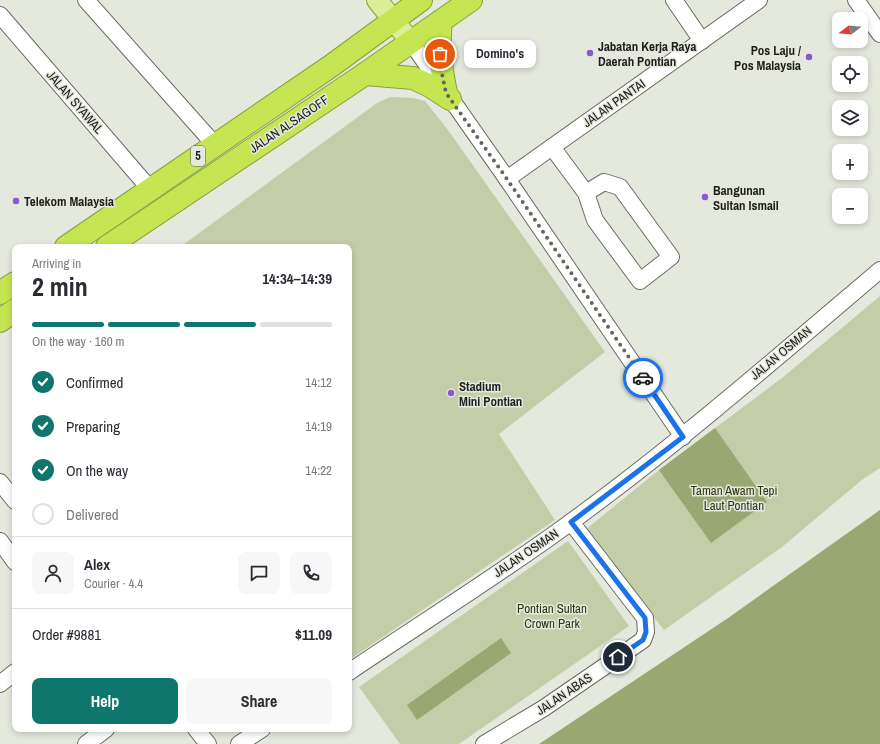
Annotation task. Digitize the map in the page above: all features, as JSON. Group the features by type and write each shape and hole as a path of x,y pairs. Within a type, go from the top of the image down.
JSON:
{"highway":[{"name":"JALAN ALSAGOFF","path":"70,244 331,66 420,0"},
{"name":"JALAN ALSAGOFF","path":"111,244 365,74 471,0"},
{"path":"441,21 439,39 441,69 448,96"},
{"path":"365,74 413,78 448,96"},
{"path":"0,293 12,284"},
{"path":"0,321 12,312"}],"main road":[{"path":"378,0 411,42"}],"street":[{"path":"86,0 215,145"},
{"path":"674,0 702,40"},
{"name":"JALAN PANTAI","path":"507,179 759,0"},
{"path":"856,0 880,34"},
{"name":"JALAN SYAWAL","path":"0,15 150,189"},
{"path":"411,42 507,179 683,437"},
{"path":"552,147 586,193 595,220 640,280 672,257 620,187 604,182 586,193"},
{"name":"JALAN OSMAN","path":"352,670 571,522 683,437 880,270"},
{"path":"0,482 12,497"},
{"name":"JALAN ABAS","path":"484,744 544,708 643,640 646,632 645,618 571,522"},
{"path":"0,541 12,558"},
{"path":"0,684 12,674"},
{"path":"86,744 102,732"},
{"path":"198,732 208,744"},
{"path":"239,744 257,732"}],"green space":[{"name":"Stadium Mini Pontian","path":"390,97 413,98 425,101 448,130 605,352 499,434 555,520 352,658 352,244 184,244 377,103"},
{"name":"Taman Awam Tepi Laut Pontian","path":"880,296 880,468 863,479 782,547 664,630 585,530 659,470 782,378"},
{"name":"Pontian Sultan Crown Park","path":"568,541 629,626 459,744 400,744 359,687"}],"shaded area":[{"path":"715,428 767,502 711,543 659,470"},
{"path":"880,510 880,744 539,744 728,618"},
{"path":"501,638 511,653 417,720 407,705"}],"way so far":[{"path":"440,54 441,69 446,93 507,179 643,378"}],"place":[{"name":"Jabatan Kerja Raya Daerah Pontian","path":"590,53"},
{"name":"Domino's","path":"440,54"},
{"name":"Pos Laju / Pos Malaysia","path":"809,57"},
{"name":"Bangunan Sultan Ismail","path":"705,197"},
{"name":"Telekom Malaysia","path":"16,201"},
{"name":"Stadium Mini Pontian","path":"451,393"}],"route":[{"path":"618,657 643,640 646,632 645,618 571,522 683,437 643,378"}]}
